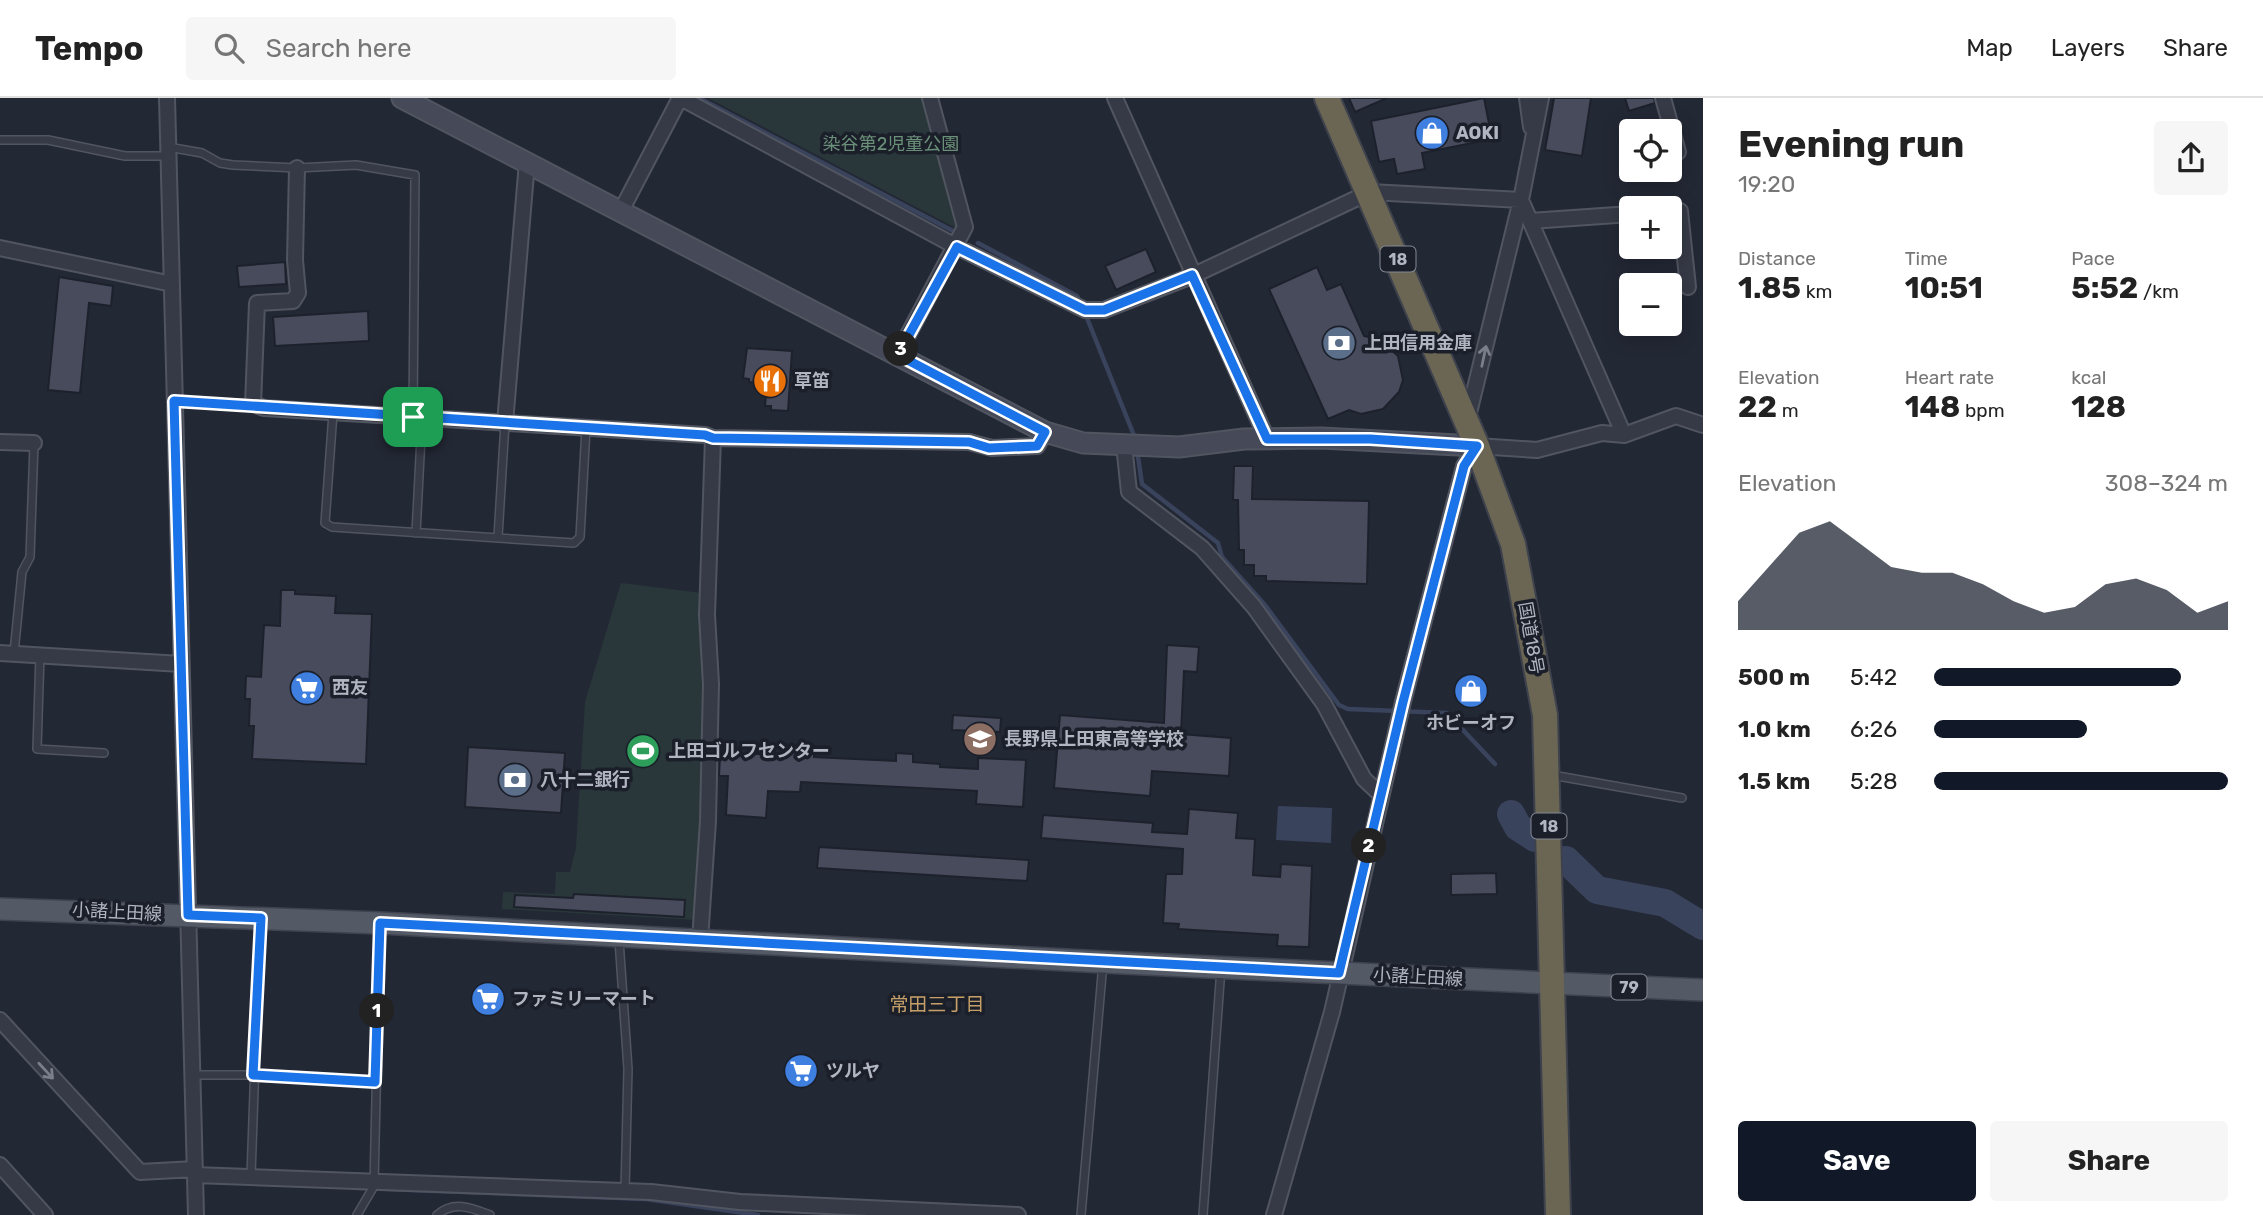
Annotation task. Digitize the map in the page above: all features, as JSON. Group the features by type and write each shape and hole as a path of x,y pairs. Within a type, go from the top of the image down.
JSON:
{"highway":[{"name":"国道18号","path":"1327,98 1370,192 1467,422 1513,544 1543,702 1548,774 1559,1215"}],"main road":[{"name":"小諸上田線","path":"0,909 380,923 1221,968 1703,990"}],"street":[{"path":"167,98 196,1215"},
{"path":"621,211 680,98 957,247 1085,310 1104,310 1192,275 1370,192 1521,200"},
{"path":"898,355 957,247 965,227 930,98"},
{"path":"1115,98 1267,439"},
{"path":"1527,98 1532,132"},
{"path":"1467,422 1521,200 1532,132 1541,98"},
{"path":"1663,98 1669,119"},
{"path":"405,99 1045,432 1075,441 1132,446 1200,447 1267,439 1370,439 1537,450 1601,433 1624,435 1676,416 1703,425"},
{"path":"505,423 527,162"},
{"path":"297,168 295,260 298,293 293,301 257,303 253,404 264,408 705,435 713,438 969,442 992,448 1037,446 1045,432"},
{"path":"1521,200 1624,435"},
{"path":"1530,220 1619,216"},
{"path":"1682,230 1688,287"},
{"path":"0,248 172,284"},
{"path":"700,940 708,821 711,684 707,615 713,438"},
{"path":"0,442 34,443"},
{"path":"1132,446 1129,492 1202,548 1254,607 1324,704 1364,779 1381,795"},
{"path":"1274,1215 1332,1012 1401,711 1464,466 1477,446"},
{"path":"7,653 181,664"},
{"path":"0,1020 139,1172 195,1172 246,1180 251,1176 374,1187 625,1191 740,1202 1018,1215"},
{"path":"0,1165 45,1215"}],"lane":[{"path":"0,140 48,140 125,156 168,152 202,153 220,163 233,165 297,168 356,165 415,175 418,417 416,533"},
{"path":"174,401 253,404"},
{"path":"333,412 325,523 332,527 416,533 574,542 580,537 586,428"},
{"path":"498,537 505,423"},
{"path":"7,653 22,572 30,557 34,443"},
{"path":"40,654 37,749 104,753"},
{"path":"1548,774 1682,798"},
{"path":"251,1176 261,918"},
{"path":"356,1215 374,1187 380,923"},
{"path":"619,936 628,1069 625,1191"},
{"path":"1081,1215 1103,962"},
{"path":"1203,1215 1221,968"},
{"path":"193,1075 253,1075 375,1082"},
{"path":"437,1215 451,1207 468,1206 490,1215"}],"green space":[{"name":"染谷第2児童公園","path":"708,98 924,98 960,224 954,227"},
{"name":"上田ゴルフセンター","path":"621,583 702,593 705,728 697,920 502,909 503,892 555,894 556,872 570,872 576,848 585,702"}],"water":[{"path":"1278,806 1332,808 1331,843 1276,840"}],"building":[{"path":"1349,98 1387,98 1355,112"},
{"name":"AOKI","path":"1484,98 1492,139 1422,153 1425,169 1397,174 1394,159 1379,162 1371,121"},
{"path":"1554,98 1591,98 1582,156 1545,150"},
{"path":"1625,98 1654,98 1655,103 1629,111"},
{"path":"1146,249 1156,272 1116,290 1105,266"},
{"path":"285,262 286,284 239,287 237,266"},
{"name":"上田信用金庫","path":"1317,267 1327,290 1341,284 1364,336 1380,340 1398,356 1403,380 1399,392 1383,409 1361,414 1349,410 1328,419 1269,289"},
{"path":"59,277 113,286 111,306 89,303 80,393 48,390"},
{"path":"368,311 369,341 275,346 273,317"},
{"name":"草笛","path":"747,348 792,351 788,411 771,410 771,406 765,406 767,384 749,382 749,379 743,378"},
{"path":"1234,466 1253,466 1252,499 1369,501 1367,584 1266,581 1266,576 1254,576 1254,565 1244,565 1244,550 1239,550 1238,500 1233,500"},
{"name":"西友","path":"281,590 295,590 295,594 336,596 335,613 372,614 366,764 252,759 254,726 249,726 250,699 245,699 246,676 261,677 264,625 280,626"},
{"path":"1167,645 1199,647 1197,672 1184,671 1181,734 1231,738 1229,776 1152,771 1150,796 1054,788 1060,715 1164,723"},
{"path":"953,715 1001,718 1000,732 952,730"},
{"path":"791,745 815,746 814,757 896,761 896,753 913,754 913,762 940,764 940,767 978,769 978,758 1026,760 1023,807 976,804 977,791 801,782 800,792 768,791 766,818 726,815 728,776 719,776 720,754 791,754"},
{"name":"八十二銀行","path":"468,747 565,753 561,813 465,807"},
{"path":"1189,809 1238,813 1236,838 1255,839 1253,875 1280,877 1281,864 1312,866 1309,947 1277,946 1278,935 1178,929 1179,924 1163,923 1166,874 1182,874 1183,849 1041,838 1043,815 1153,823 1152,832 1187,834"},
{"path":"819,847 1029,860 1027,881 817,868"},
{"path":"1496,873 1497,894 1451,895 1451,874"},
{"path":"574,894 685,900 684,917 514,907 515,895 573,898"}],"waterway":[{"path":"699,98 953,231"},
{"path":"978,243 1077,296 1080,302"},
{"path":"1085,313 1135,438"},
{"path":"1137,450 1142,484 1218,543 1222,557 1265,605 1339,705 1348,709 1447,713 1495,764"},
{"path":"1511,814 1518,827 1535,838"},
{"path":"1566,860 1597,890 1665,903 1703,926"},
{"path":"359,1188 646,1199 758,1215"}],"place":[{"name":"AOKI","path":"1432,133"},
{"name":"上田信用金庫","path":"1339,343"},
{"name":"草笛","path":"770,381"},
{"name":"西友","path":"307,688"},
{"name":"ホビーオフ","path":"1471,691"},
{"name":"長野県上田東高等学校","path":"980,739"},
{"name":"上田ゴルフセンター","path":"643,751"},
{"name":"八十二銀行","path":"515,780"},
{"name":"ファミリーマート","path":"488,999"},
{"name":"ツルヤ","path":"801,1071"}],"district":[{"name":"常田三丁目","path":"937,1004"}],"route":[{"path":"957,247 1085,310 1104,310 1192,275 1267,439 1370,439 1477,446 1464,466 1403,702 1339,973 380,923 375,1082 253,1075 261,918 188,915 174,401 253,404 264,408 413,417 705,435 713,438 822,441 856,439 880,443 969,442 989,448 1037,446 1045,432 898,355 957,247"}]}
